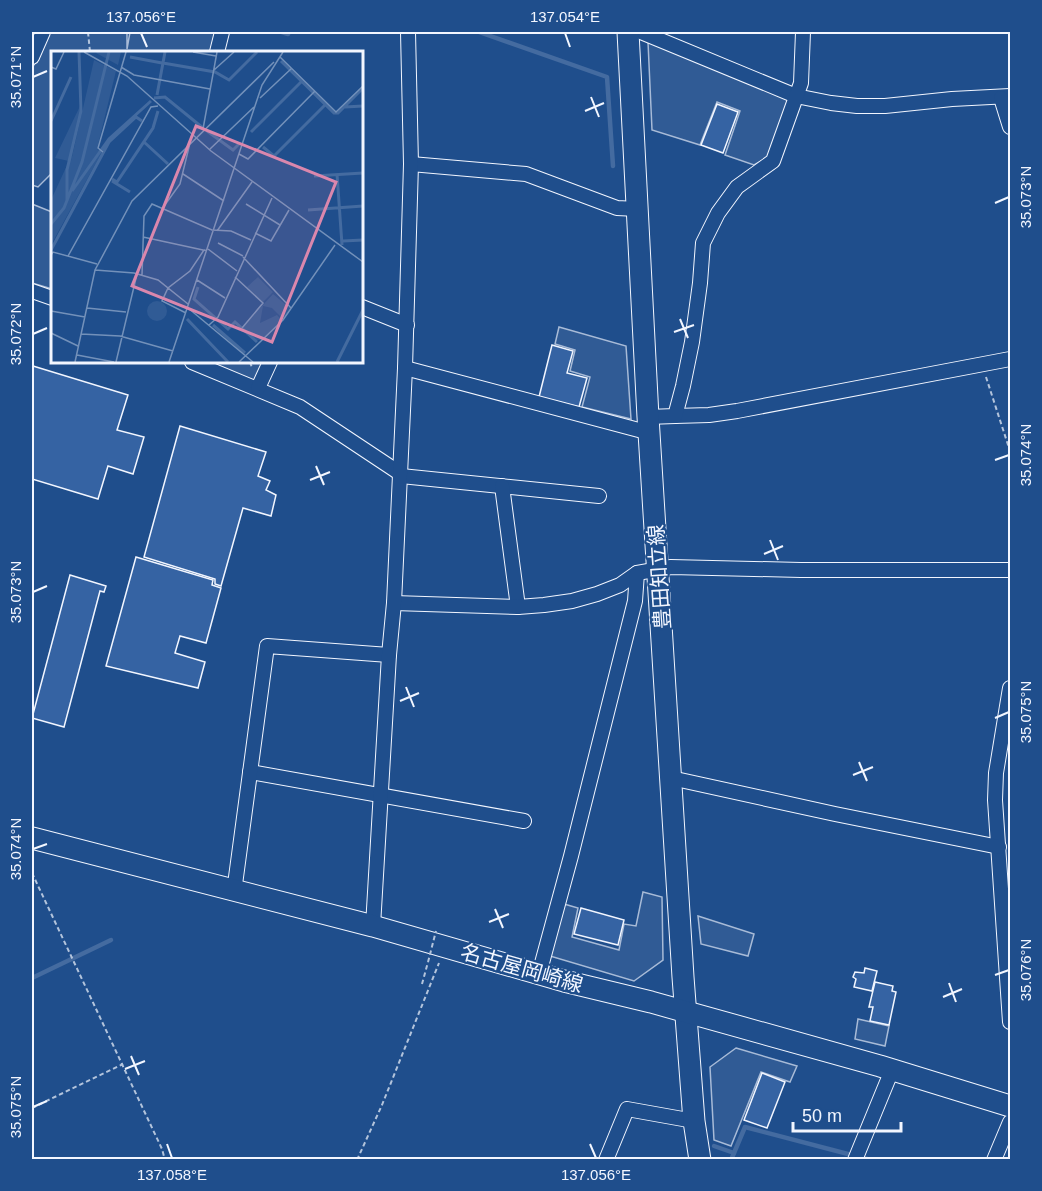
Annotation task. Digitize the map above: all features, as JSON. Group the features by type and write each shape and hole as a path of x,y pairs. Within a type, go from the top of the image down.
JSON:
{"main road":[{"name":"豊田知立線","path":"628,32 649,425 683,977 699,1160"},
{"name":"名古屋岡崎線","path":"32,838 234,892 373,926 441,938 539,974 724,1022 1011,1106"},
{"name":"豊田知立線","path":"688,1160 694,1121"}],"street":[{"path":"32,57 43,32"},
{"path":"217,51 222,32"},
{"path":"373,926 394,603 407,325 411,164 408,32"},
{"path":"641,32 796,96 857,106 908,105 952,99 1006,97 1011,127"},
{"path":"675,416 684,387 692,342 703,243 718,213 736,187 773,161 801,83 803,32"},
{"path":"411,164 526,174 617,208 637,209"},
{"path":"32,291 51,298"},
{"path":"363,307 407,325"},
{"path":"405,368 649,425 675,416 709,416 1011,359"},
{"path":"195,363 300,407 401,475 599,496"},
{"path":"258,388 270,363"},
{"path":"502,486 518,607"},
{"path":"394,603 518,607 572,601 620,585 637,573 659,568 1011,570"},
{"path":"539,974 635,601 637,573"},
{"path":"234,892 267,646 389,655"},
{"path":"1011,688 996,773 995,800 1011,1022"},
{"path":"250,772 524,821"},
{"path":"671,778 999,847"},
{"path":"855,1160 892,1070"},
{"path":"606,1160 627,1109 694,1121"},
{"path":"994,1160 1011,1122"}],"path":[{"path":"88,32 90,51"},
{"path":"982,364 1011,451"},
{"path":"32,873 123,1064 165,1160"},
{"path":"422,984 428,962 441,938"},
{"path":"357,1160 382,1105 441,938"},
{"path":"32,1108 123,1064"}],"shaded area":[{"path":"49,32 127,32 127,49 130,32 220,32 215,51 51,51 51,174 38,187 32,185 32,69"},
{"path":"648,42 790,100 768,157 754,165 725,155 740,111 717,102 700,145 652,130"},
{"path":"32,204 51,212 51,289 32,283"},
{"path":"559,327 626,346 631,419 582,407 590,377 570,371 575,350 555,344"},
{"path":"209,363 268,363 257,384"},
{"path":"643,892 662,897 663,960 634,981 550,956 564,904 578,908 572,937 619,950 624,924 636,926"},
{"path":"698,916 754,934 748,956 701,944"},
{"path":"858,1019 889,1026 885,1046 855,1039"},
{"path":"736,1048 797,1066 790,1082 761,1072 731,1146 714,1140 710,1067"}],"building":[{"path":"717,104 738,112 723,153 701,145"},
{"path":"552,345 573,351 567,373 587,378 579,407 539,397"},
{"path":"33,366 128,395 117,430 144,437 133,474 108,466 98,499 32,479"},
{"path":"180,426 266,452 258,476 270,481 266,490 276,495 271,516 243,508 221,586 215,584 215,579 144,557"},
{"path":"136,557 213,580 212,585 221,588 206,643 180,636 175,653 205,662 198,688 106,666"},
{"path":"70,575 106,586 104,592 100,591 64,727 32,718"},
{"path":"581,908 624,920 618,945 574,934"},
{"path":"865,968 877,971 872,991 854,987 855,972 864,973"},
{"path":"875,982 893,986 892,991 896,992 889,1025 870,1021 873,1007 869,1007"},
{"path":"762,1073 785,1082 767,1128 744,1120"}],"waterway":[{"path":"282,32 288,34 289,32"},
{"path":"479,32 607,77 613,166"},
{"path":"32,978 111,940"},
{"path":"731,1160 745,1127 871,1160"},
{"path":"714,1146 734,1153"}]}
